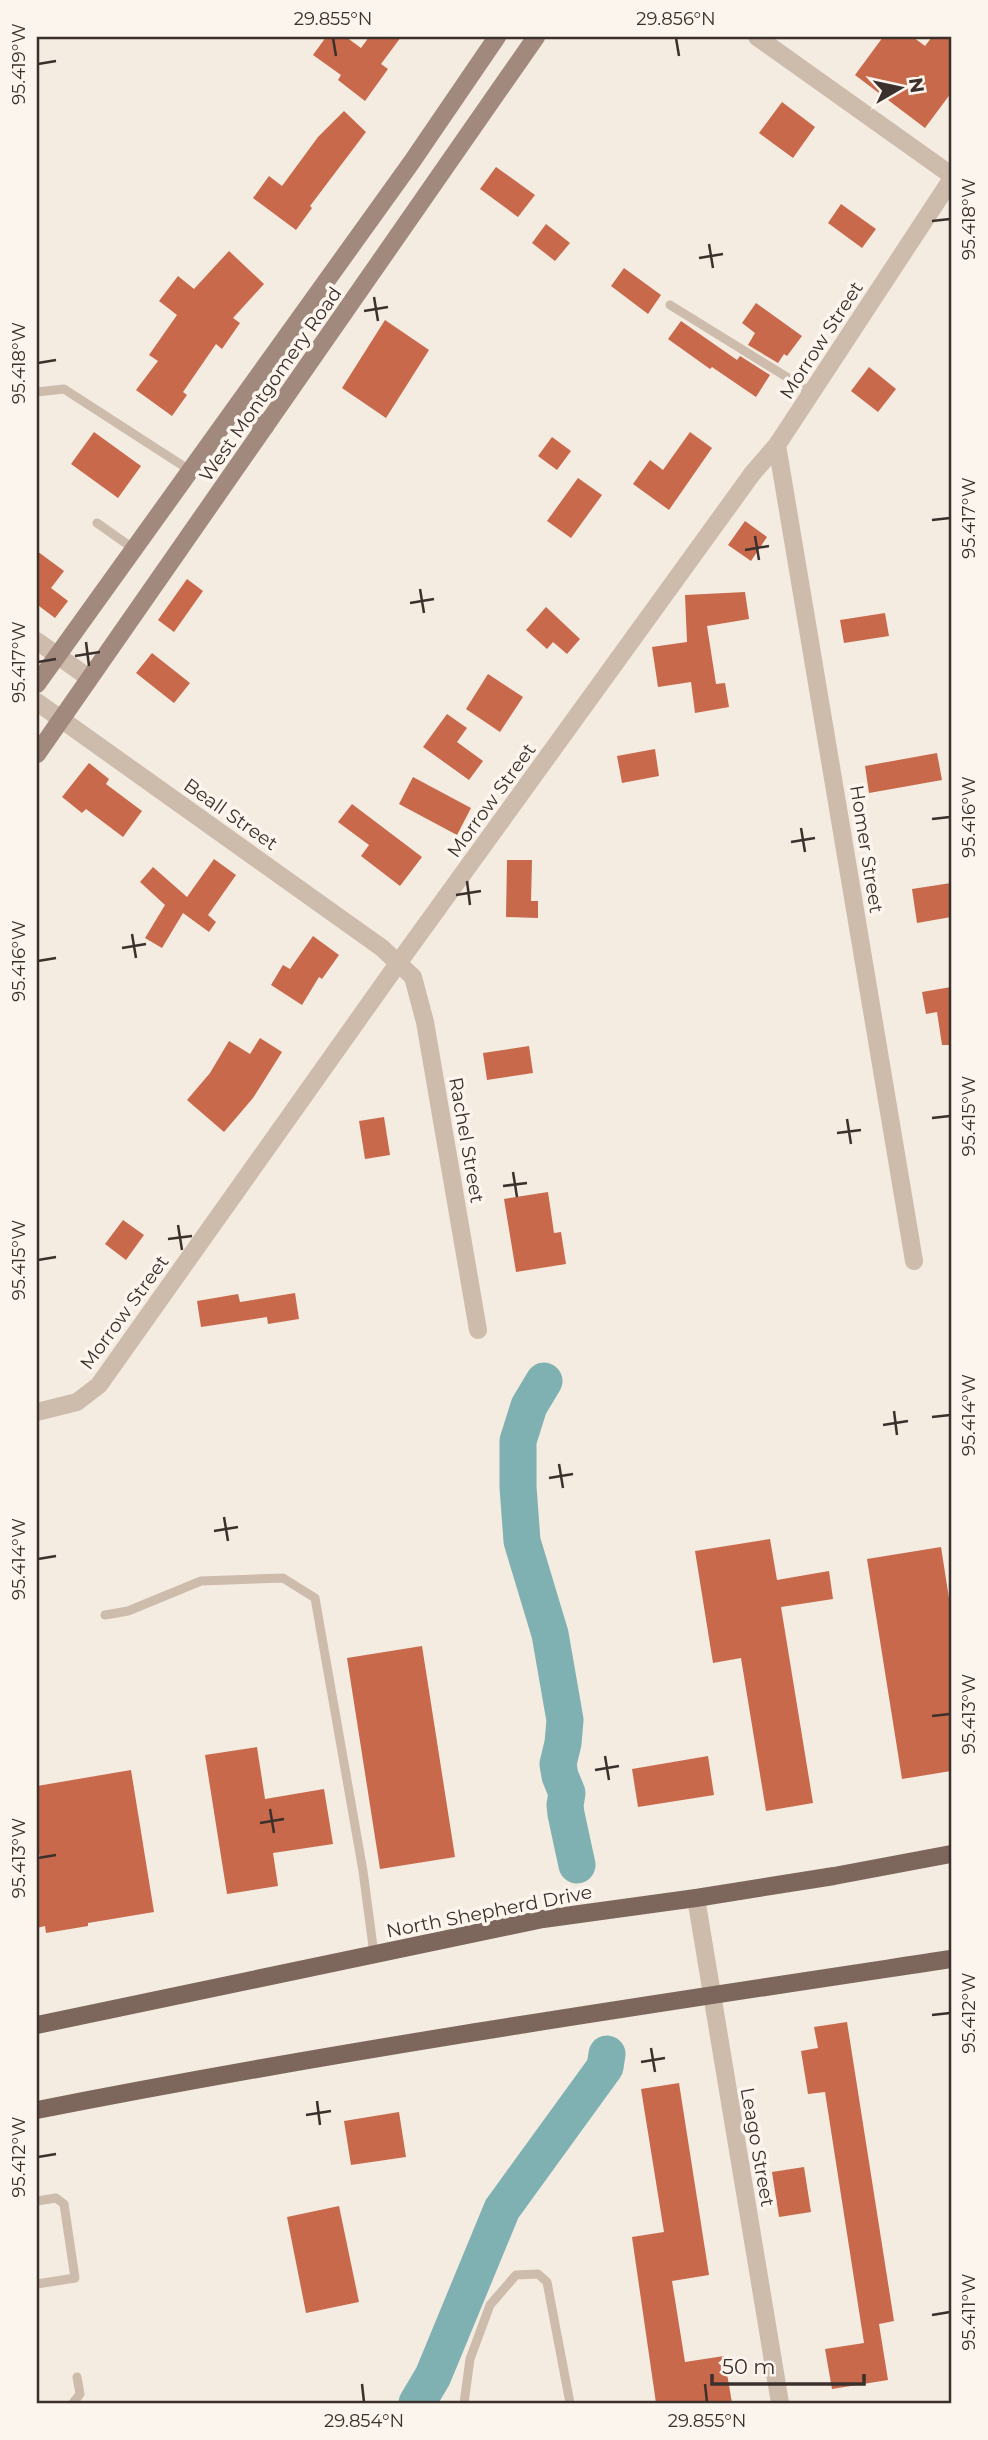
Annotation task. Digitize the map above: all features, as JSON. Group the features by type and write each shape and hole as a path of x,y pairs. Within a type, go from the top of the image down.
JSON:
{"main road":[{"name":"West Montgomery Road","path":"37,684 411,163 497,37"},
{"name":"West Montgomery Road","path":"37,754 536,37"},
{"path":"411,163 436,181"},
{"path":"237,407 265,427"},
{"name":"North Shepherd Drive","path":"37,2025 543,1919 696,1898 951,1854"},
{"path":"37,2110 169,2084 711,1995 951,1959"}],"street":[{"path":"757,37 951,177"},
{"name":"Morrow Street","path":"37,1412 77,1402 99,1385 399,962 752,474 777,445 951,177"},
{"name":"Homer Street","path":"777,445 914,1261"},
{"path":"37,641 89,678"},
{"name":"Beall Street","path":"37,702 399,962"},
{"name":"Rachel Street","path":"399,962 413,977 425,1022 478,1330"},
{"name":"Leago Street","path":"696,1898 780,2403"}],"lane":[{"path":"670,305 811,392"},
{"path":"37,392 64,389 191,471"},
{"path":"97,523 134,549"},
{"path":"105,1615 128,1611 201,1581 283,1578 315,1598 363,1871 374,1954"},
{"path":"37,2201 55,2198 64,2204 75,2278 37,2284"},
{"path":"464,2403 470,2359 490,2305 516,2275 538,2274 547,2282 570,2403"},
{"path":"73,2403 80,2395 77,2377"}],"building":[{"path":"326,37 346,37 361,48 369,37 401,37 381,64 388,69 365,101 338,80 341,75 313,55"},
{"path":"883,37 913,37 925,46 932,37 951,37 951,93 925,128 855,75"},
{"path":"782,102 815,127 793,158 759,133"},
{"path":"344,111 366,132 310,206 312,208 296,230 253,198 269,176 282,186 318,137"},
{"path":"496,167 535,195 518,217 480,189"},
{"path":"841,204 876,229 862,248 828,223"},
{"path":"546,224 570,243 555,261 532,243"},
{"path":"229,251 264,284 233,318 240,323 222,349 216,344 183,392 187,395 172,416 136,390 158,361 149,355 177,315 159,301 178,276 194,289"},
{"path":"624,268 661,295 648,314 611,286"},
{"path":"756,303 802,336 778,363 748,345 755,333 742,323"},
{"path":"385,320 429,350 386,418 342,388"},
{"path":"681,321 737,360 740,356 770,375 756,397 668,339"},
{"path":"869,367 896,389 878,412 851,391"},
{"path":"94,432 141,466 118,498 71,464"},
{"path":"690,432 712,448 669,510 633,484 650,460 663,470"},
{"path":"552,437 571,451 557,470 538,456"},
{"path":"578,478 602,495 571,538 547,521"},
{"path":"745,521 767,537 751,561 728,545"},
{"path":"37,551 64,571 51,588 68,601 55,618 39,606 37,608"},
{"path":"187,579 203,591 174,632 158,620"},
{"path":"745,592 749,619 707,626 716,684 725,683 729,707 695,713 691,682 658,687 652,647 687,642 685,595"},
{"path":"546,607 580,639 567,654 553,642 547,649 526,630"},
{"path":"885,613 889,636 844,643 840,620"},
{"path":"152,653 190,683 174,703 136,673"},
{"path":"488,674 523,697 500,732 466,709"},
{"path":"447,714 467,728 457,742 483,761 469,780 423,747"},
{"path":"655,749 659,776 622,783 617,756"},
{"path":"937,753 942,780 869,793 865,766"},
{"path":"89,763 109,779 106,784 142,811 123,837 86,809 82,813 62,797"},
{"path":"413,777 471,808 457,835 399,804"},
{"path":"352,804 422,857 400,886 361,856 369,845 338,822"},
{"path":"214,859 236,875 208,915 216,922 209,932 183,913 162,948 145,938 165,905 140,882 153,867 187,897"},
{"path":"507,860 532,860 531,901 538,901 538,918 506,917"},
{"path":"951,883 951,917 917,923 912,889"},
{"path":"313,936 339,955 322,979 319,977 302,1005 271,985 283,965 290,969"},
{"path":"951,987 951,1045 942,1045 937,1012 926,1014 922,992"},
{"path":"260,1038 282,1052 253,1098 224,1132 187,1100 210,1073 229,1041 250,1054"},
{"path":"529,1046 533,1073 487,1080 483,1053"},
{"path":"384,1117 390,1155 365,1159 359,1121"},
{"path":"548,1192 554,1233 561,1232 566,1264 516,1272 504,1199"},
{"path":"123,1220 144,1235 126,1260 105,1244"},
{"path":"295,1293 299,1319 268,1324 267,1317 201,1327 197,1301 238,1294 240,1302"},
{"path":"770,1539 777,1580 829,1571 833,1599 781,1607 813,1803 766,1811 741,1658 713,1663 695,1551"},
{"path":"941,1547 951,1611 951,1771 902,1779 867,1559"},
{"path":"422,1646 455,1857 380,1869 347,1658"},
{"path":"257,1747 265,1799 324,1789 333,1844 273,1853 278,1886 227,1894 205,1755"},
{"path":"708,1756 714,1795 638,1807 632,1769"},
{"path":"131,1770 154,1912 46,1933 45,1926 37,1928 37,1860 40,1859 37,1841 37,1786"},
{"path":"847,2022 894,2321 879,2324 888,2380 832,2389 825,2349 864,2343 825,2092 808,2094 801,2051 818,2048 814,2027"},
{"path":"679,2083 709,2275 672,2281 685,2362 724,2356 732,2403 656,2403 632,2237 664,2232 641,2089"},
{"path":"399,2112 406,2157 351,2165 344,2121"},
{"path":"804,2167 811,2212 779,2217 772,2172"},
{"path":"339,2206 359,2302 306,2313 287,2217"}],"waterway":[{"path":"544,1381 529,1406 518,1441 518,1487 522,1541 550,1634 565,1720 558,1764 567,1793 566,1814 577,1865"},
{"path":"417,2403 433,2376 502,2209 605,2067 607,2054"}]}
